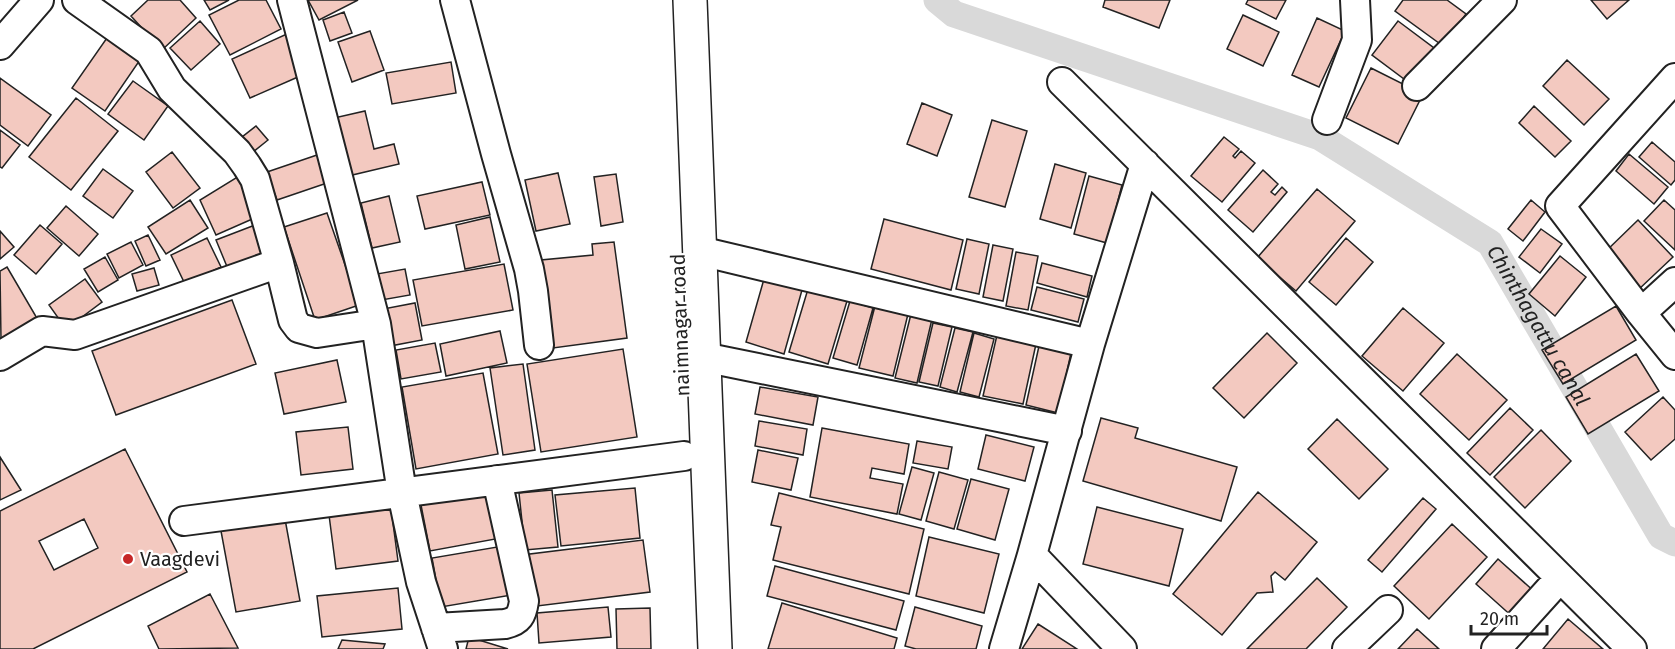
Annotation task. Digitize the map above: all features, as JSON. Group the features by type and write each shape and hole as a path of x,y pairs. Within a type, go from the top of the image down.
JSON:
{"highway":[{"name":"naimnagar road","path":"670,0 684,456 693,649"},
{"path":"690,0 715,649"}],"street":[{"path":"0,45 39,0"},
{"path":"77,0 150,51 172,89 237,152 255,179 293,320 299,328 317,333 376,324"},
{"path":"292,0 376,324 402,492 420,582 439,638 514,622 522,612 524,601 497,480"},
{"path":"455,0 529,269 539,345"},
{"path":"1328,120 1357,39 1355,0"},
{"path":"1417,86 1502,0"},
{"path":"1675,78 1560,206 1675,355"},
{"path":"1062,82 1632,649"},
{"path":"1004,649 1090,344 1145,164"},
{"path":"700,251 1090,344"},
{"path":"0,356 42,331 75,335 279,263"},
{"path":"1641,313 1675,282"},
{"path":"703,357 1066,431"},
{"path":"184,520 684,456"},
{"path":"1032,555 1122,649"},
{"path":"1496,649 1560,578"},
{"path":"1347,649 1388,610"}],"building":[{"path":"148,0 180,0 196,18 162,50 131,16"},
{"path":"204,0 229,0 210,10"},
{"path":"239,0 266,0 281,29 230,55 209,15"},
{"path":"308,0 358,0 319,20"},
{"path":"1105,0 1170,0 1159,28 1103,7"},
{"path":"1248,0 1286,0 1276,19 1246,4"},
{"path":"1403,0 1447,0 1466,14 1443,46 1395,11"},
{"path":"1591,0 1629,0 1607,19"},
{"path":"344,12 352,33 330,41 323,20"},
{"path":"1243,15 1279,32 1263,66 1227,49"},
{"path":"1317,18 1345,31 1319,87 1292,75"},
{"path":"200,21 220,44 191,70 170,48"},
{"path":"1398,21 1434,48 1408,82 1372,55"},
{"path":"370,31 384,70 352,82 338,42"},
{"path":"289,33 307,73 250,98 232,59"},
{"path":"109,35 142,57 105,111 72,88"},
{"path":"1567,60 1609,99 1584,125 1543,86"},
{"path":"451,62 456,93 392,104 386,73"},
{"path":"1371,68 1423,94 1398,144 1346,118"},
{"path":"0,78 51,115 28,146 0,125"},
{"path":"133,81 168,106 144,140 108,114"},
{"path":"76,98 118,131 71,190 29,157"},
{"path":"922,103 952,115 937,156 907,144"},
{"path":"1534,106 1571,141 1555,157 1519,123"},
{"path":"365,111 374,149 394,144 399,164 348,176 334,118"},
{"path":"992,120 1027,131 1005,207 969,197"},
{"path":"256,126 268,140 248,156 237,141"},
{"path":"0,130 20,145 2,168 0,167"},
{"path":"1224,137 1239,149 1233,156 1235,158 1241,151 1255,163 1222,202 1191,176"},
{"path":"1652,142 1675,162 1675,180 1671,185 1639,157"},
{"path":"172,152 200,188 173,208 146,172"},
{"path":"1629,154 1668,187 1654,204 1616,171"},
{"path":"317,155 327,183 277,200 267,172"},
{"path":"1055,164 1086,173 1071,228 1040,219"},
{"path":"103,169 133,191 113,218 83,196"},
{"path":"1263,170 1278,184 1271,192 1275,195 1282,187 1287,192 1253,232 1228,210"},
{"path":"558,173 570,224 536,231 525,180"},
{"path":"616,174 623,222 601,226 594,177"},
{"path":"239,176 257,217 216,235 200,200"},
{"path":"1089,176 1122,185 1107,243 1074,234"},
{"path":"482,182 490,215 425,229 417,196"},
{"path":"1317,189 1355,221 1296,291 1257,258"},
{"path":"389,196 400,242 372,248 361,203"},
{"path":"190,200 208,228 166,254 148,227"},
{"path":"1531,200 1545,212 1523,241 1508,229"},
{"path":"1664,200 1675,210 1675,250 1644,221"},
{"path":"66,206 98,234 79,256 47,228"},
{"path":"327,213 359,305 315,320 284,227"},
{"path":"490,217 500,262 465,269 456,225"},
{"path":"884,219 963,240 951,290 871,269"},
{"path":"1638,220 1673,257 1637,291 1602,255"},
{"path":"40,225 62,244 36,274 14,255"},
{"path":"255,225 267,254 228,269 216,240"},
{"path":"1541,229 1562,244 1540,273 1519,257"},
{"path":"0,231 14,247 0,259"},
{"path":"148,235 160,260 146,266 135,241"},
{"path":"207,238 221,267 185,284 171,255"},
{"path":"1346,238 1373,262 1336,305 1309,282"},
{"path":"967,239 989,244 979,294 956,289"},
{"path":"131,242 143,265 119,278 107,254"},
{"path":"614,242 627,338 553,348 541,260 593,255 592,244"},
{"path":"993,245 1013,249 1003,301 983,297"},
{"path":"1016,252 1038,256 1028,310 1006,306"},
{"path":"1560,256 1586,277 1555,316 1529,294"},
{"path":"105,257 118,280 98,292 84,269"},
{"path":"1042,263 1092,276 1087,297 1037,283"},
{"path":"504,264 513,310 422,326 413,280"},
{"path":"7,267 38,320 1,340 0,271"},
{"path":"154,268 159,285 137,291 132,274"},
{"path":"405,269 410,295 376,301 371,275"},
{"path":"85,279 102,302 66,329 49,305"},
{"path":"764,279 802,290 784,354 746,342"},
{"path":"1037,287 1084,299 1078,322 1031,310"},
{"path":"808,289 847,301 828,364 789,352"},
{"path":"232,300 256,364 116,415 92,351"},
{"path":"850,301 873,308 857,365 833,358"},
{"path":"415,303 422,340 390,346 383,309"},
{"path":"875,306 908,314 893,376 859,368"},
{"path":"1616,306 1636,340 1563,384 1542,350"},
{"path":"1403,308 1444,343 1403,391 1362,356"},
{"path":"911,314 932,319 917,383 895,378"},
{"path":"933,323 952,327 938,386 919,382"},
{"path":"955,328 973,332 957,392 940,387"},
{"path":"500,331 507,363 446,376 440,344"},
{"path":"974,333 994,339 979,397 960,392"},
{"path":"1267,333 1297,363 1244,418 1213,388"},
{"path":"997,335 1036,344 1023,404 983,396"},
{"path":"435,343 441,372 401,379 396,350"},
{"path":"1039,346 1071,353 1058,413 1026,405"},
{"path":"623,349 637,437 541,452 527,364"},
{"path":"1457,354 1507,400 1469,440 1420,394"},
{"path":"1636,354 1659,391 1588,434 1566,397"},
{"path":"337,360 346,402 284,414 275,373"},
{"path":"523,364 535,450 503,455 490,368"},
{"path":"483,373 498,454 416,469 402,387"},
{"path":"760,387 818,397 813,425 755,414"},
{"path":"1663,397 1675,410 1675,439 1651,460 1625,432"},
{"path":"1510,408 1533,430 1490,475 1467,453"},
{"path":"1101,418 1138,428 1135,438 1237,467 1221,521 1083,481"},
{"path":"1337,419 1388,469 1359,499 1308,449"},
{"path":"759,421 807,429 803,455 755,446"},
{"path":"348,427 353,469 301,475 296,432"},
{"path":"822,428 909,444 904,474 872,468 870,478 903,484 897,514 810,497"},
{"path":"1541,430 1571,461 1525,508 1494,477"},
{"path":"986,435 1034,447 1025,481 978,469"},
{"path":"917,441 952,447 948,469 913,463"},
{"name":"Vaagdevi","path":"125,449 187,572 33,649 0,649 0,511","holes":["84,519 98,548 54,570 39,541"]},
{"path":"758,450 798,458 791,490 752,482"},
{"path":"0,457 21,490 0,500"},
{"path":"912,467 934,473 921,520 899,514"},
{"path":"939,472 968,480 954,529 926,521"},
{"path":"971,479 1009,489 995,540 957,529"},
{"path":"635,488 640,538 561,546 555,495"},
{"path":"552,490 558,547 525,550 519,493"},
{"path":"492,492 501,538 430,551 421,505"},
{"path":"1258,492 1317,542 1285,580 1275,572 1271,576 1273,592 1257,593 1222,635 1173,594"},
{"path":"779,493 924,529 909,594 773,560 781,527 771,525"},
{"path":"1423,498 1436,509 1382,572 1368,560"},
{"path":"1097,507 1183,529 1169,586 1083,564"},
{"path":"391,508 398,561 336,569 329,515"},
{"path":"285,519 300,601 236,612 221,531"},
{"path":"1452,524 1487,557 1429,619 1394,586"},
{"path":"929,537 999,554 984,613 916,596"},
{"path":"643,540 650,592 529,607 522,555"},
{"path":"503,546 512,595 441,607 432,558"},
{"path":"1498,559 1537,594 1515,619 1476,584"},
{"path":"775,566 904,601 896,630 767,596"},
{"path":"1317,578 1347,607 1306,649 1247,649"},
{"path":"398,588 402,629 322,637 317,596"},
{"path":"210,594 238,648 159,649 148,626"},
{"path":"782,603 897,638 894,649 768,649"},
{"path":"608,607 611,637 539,643 537,613"},
{"path":"915,607 982,626 976,649 916,649 905,646"},
{"path":"650,608 651,649 617,649 616,609"},
{"path":"1568,619 1603,649 1543,649"},
{"path":"1038,624 1077,649 1022,649"},
{"path":"1417,629 1439,649 1398,649"},
{"path":"469,637 508,649 466,649"},
{"path":"342,640 385,644 383,649 338,649"}],"waterway":[{"name":"Chinthagattu canal","path":"937,0 954,14 1320,137 1490,243 1661,536 1675,543"}],"place":[{"name":"Vaagdevi","path":"128,559"}]}
